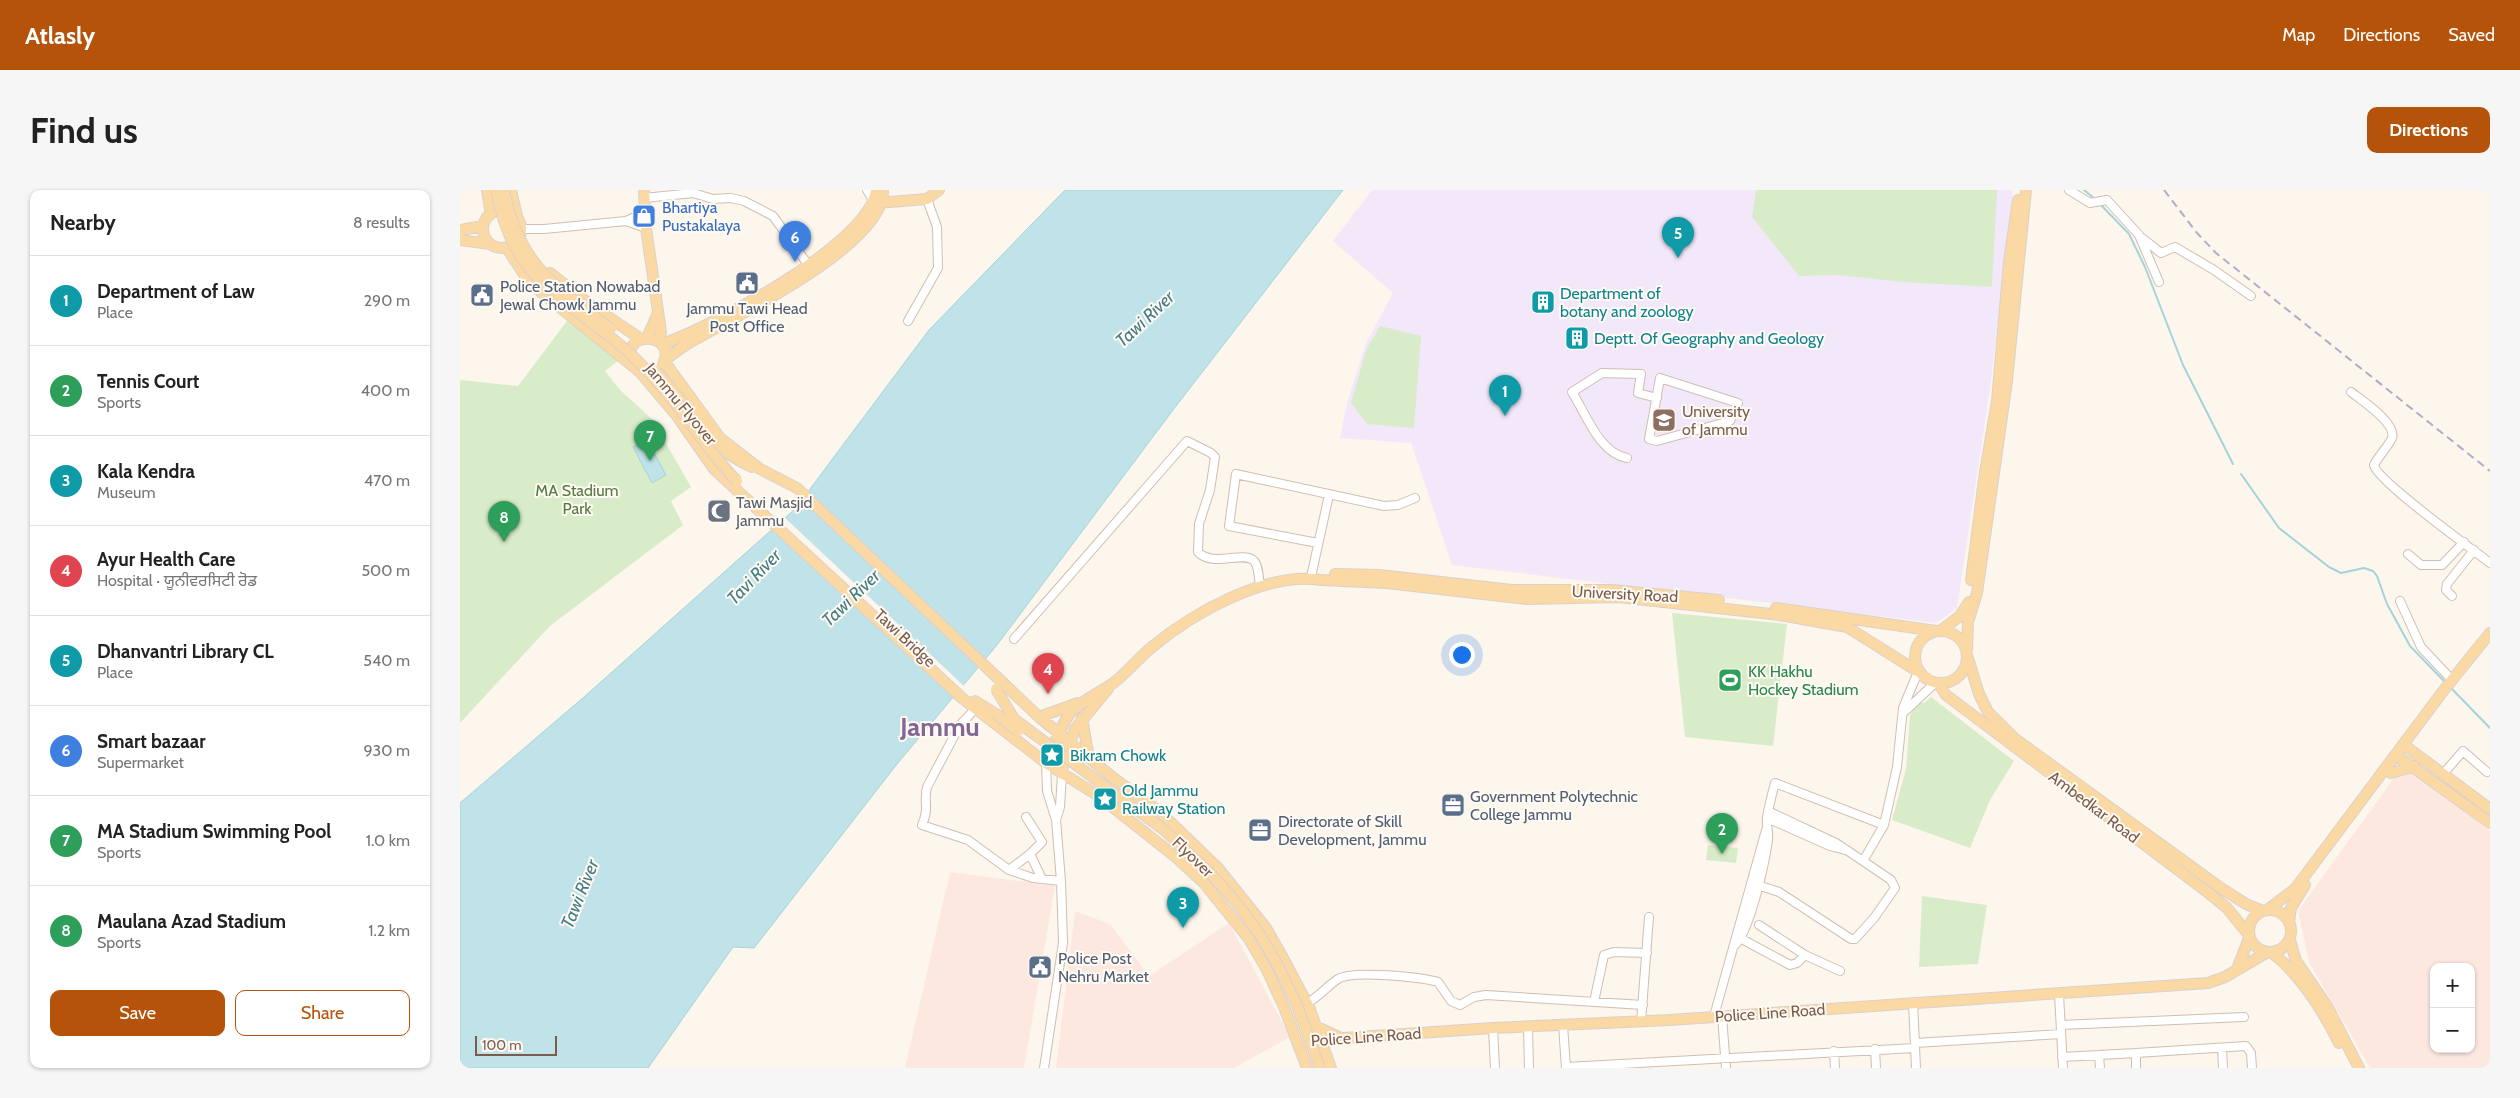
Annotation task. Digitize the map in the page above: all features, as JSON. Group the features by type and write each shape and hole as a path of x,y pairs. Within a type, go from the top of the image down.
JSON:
{"main road":[{"path":"487,190 491,214"},
{"name":"Jammu Flyover","path":"496,190 501,215 509,236 531,272 546,288 616,342 661,386 712,455 764,510"},
{"name":"Jammu Flyover","path":"504,190 515,232 536,268 550,282 621,337 667,382 718,448 732,458 760,468"},
{"path":"511,190 522,232 554,278 644,338 660,343 682,338 809,266 862,220 878,202 927,199 939,190"},
{"path":"876,190 878,202"},
{"path":"664,361 687,344 812,274 867,225 883,190"},
{"path":"2019,190 2009,262 1997,401 1985,472 1969,600 1960,616 1938,631 1926,636 1917,647 1914,660 1918,672 1936,683 1948,683 1957,679 1964,671 1967,654 1968,622 1977,593 2007,380 2026,190"},
{"path":"636,369 655,372 661,368 666,355 660,343 661,332 646,228 644,194"},
{"path":"490,244 483,233 483,226 491,214 505,210 517,216"},
{"path":"460,230 483,226"},
{"path":"460,240 507,248 516,243 522,232"},
{"path":"507,248 525,276 541,292 636,369 677,416 710,465 764,510"},
{"path":"636,369 630,354 636,342 644,338 658,313"},
{"path":"664,361 715,433 760,468 797,488 990,668 1039,717 1111,776 1160,812 1233,885 1266,928 1307,1003 1330,1068"},
{"name":"Tawi Bridge","path":"764,510 975,705"},
{"name":"University Road","path":"1109,686 1150,648 1213,608 1260,587 1286,580 1312,577 1321,573 1380,575 1512,590 1612,590 1719,600 1842,621 1938,631"},
{"name":"University Road","path":"1842,621 1918,672"},
{"path":"1938,631 1957,636 1967,654 1979,694 1988,712 2014,738 2221,888 2246,904 2265,911 2279,912 2289,922"},
{"path":"2238,967 2250,923 2256,915 2265,911 2295,889 2399,757 2490,633"},
{"path":"2406,746 2415,739 2449,688 2490,641"},
{"name":"Flyover","path":"990,668 996,689 1014,719 1164,830 1206,869 1234,900 1259,933 1276,962 1296,1003 1320,1068"},
{"name":"Ambedkar Road","path":"1936,683 1946,695 2216,899 2227,908 2248,936"},
{"path":"1046,763 1070,714 1092,696 1109,686"},
{"path":"1062,774 1070,742 1082,718 1104,695 1109,686"},
{"path":"1039,717 1092,696"},
{"path":"975,705 1046,763 1100,797 1177,858 1204,883 1249,939 1266,968 1284,1007 1306,1068"},
{"name":"Flyover","path":"975,705 996,714 1160,833 1210,879 1255,936 1272,964 1291,1004 1315,1068"},
{"path":"1082,718 1089,758"},
{"path":"2415,739 2420,756"},
{"path":"2406,746 2490,809"},
{"path":"2399,757 2414,766 2490,823"},
{"path":"2359,1068 2327,1006 2296,961 2290,940 2289,922 2291,908 2298,895 2391,773 2399,757"},
{"path":"1081,786 1076,774 1085,764 1103,775 1111,776"},
{"path":"2391,773 2414,766"},
{"path":"2248,936 2257,949 2268,952 2303,986 2322,1013 2351,1068"},
{"path":"2268,952 2285,947 2290,940"},
{"name":"Police Line Road","path":"1298,1043 1320,1039 1528,1026 1641,1022 2208,983 2225,977 2238,967 2268,952"},
{"path":"1315,1026 1343,1039 1326,1056"}],"street":[{"path":"867,190 878,202"},
{"path":"2069,190 2087,202 2107,200 2139,235 2162,254 2175,247 2214,270 2251,296"},
{"path":"644,194 693,193 713,198 732,198 744,201 773,216 809,266"},
{"path":"908,321 938,268 937,226 927,199"},
{"path":"522,232 626,222 645,212"},
{"path":"626,222 646,228"},
{"path":"2139,235 2159,282"},
{"path":"1627,458 1616,456 1602,443 1572,392 1602,373 1641,374 1638,393 1657,398"},
{"path":"1660,378 1738,403 1730,421 1657,442 1649,439 1657,398 1660,378"},
{"path":"2351,392 2386,420 2392,431 2391,438 2376,460 2375,470 2396,490 2490,563"},
{"path":"1014,639 1092,553 1185,442 1211,453 1215,457 1210,490 1199,524 1198,552 1207,558 1232,559 1245,557 1252,559 1255,562 1260,587"},
{"path":"1318,543 1229,526 1236,474 1329,495 1390,506 1415,498"},
{"path":"1312,577 1329,495"},
{"path":"2408,554 2421,565 2442,565 2464,542"},
{"path":"2452,596 2446,590 2447,584 2474,550"},
{"path":"2400,601 2421,646 2449,688"},
{"path":"1863,861 1884,825 1897,768 1905,702 1918,672"},
{"path":"1903,713 1936,683"},
{"path":"975,705 956,731 927,787 925,795 927,812 922,825 968,840 1009,870 1042,879 1061,881"},
{"path":"2443,774 2463,750 2487,772"},
{"path":"1044,1068 1063,943 1061,881 1056,820 1047,790 1046,763"},
{"path":"1056,820 1060,807 1062,774"},
{"path":"1726,1068 1718,1016 1735,945 1754,884 1775,783 1884,825"},
{"path":"1754,884 1779,892 1851,939 1855,939 1874,918 1895,888 1890,880 1836,843 1768,815"},
{"path":"1009,870 1042,842 1026,817"},
{"path":"1030,854 1042,879"},
{"path":"1641,1022 1649,917"},
{"path":"1759,925 1805,955 1840,971"},
{"path":"1739,937 1790,965 1797,963 1805,955"},
{"path":"1594,1002 1604,955 1614,952 1647,953"},
{"path":"1307,1003 1322,994 1337,979 1357,974 1432,980 1440,984 1452,1001 1460,1005 1476,996 1486,995 1643,1005"},
{"path":"2059,994 2063,1068"},
{"path":"1913,1002 1916,1068"},
{"path":"2061,1025 2244,1017"},
{"path":"1563,1025 1566,1068 1834,1052 2061,1034"},
{"path":"1528,1026 1530,1068"},
{"path":"1493,1028 1494,1068"},
{"path":"2062,1057 2246,1046 2251,1053 2252,1068"},
{"path":"2222,1048 2223,1068"},
{"path":"1875,1049 1876,1068"},
{"path":"1834,1052 1835,1068"},
{"path":"2136,1053 2136,1068"},
{"path":"2099,1055 2100,1068"}],"shaded area":[{"name":"University of Jammu","path":"1372,190 2013,190 1991,382 1957,608 1936,623 1452,565 1411,443 1340,438 1347,403 1366,343 1393,293 1333,241"},
{"path":"2410,771 2490,831 2490,1068 2370,1068 2309,962 2298,911 2396,775"},
{"path":"950,872 1055,886 1024,1068 905,1068"},
{"path":"1075,911 1110,924 1149,976 1229,923 1290,1037 1234,1068 1056,1068"}],"green space":[{"path":"1756,190 1997,190 1992,287 1903,282 1838,275 1799,276 1752,217"},
{"name":"MA Stadium Park","path":"567,321 619,360 605,371 620,390 652,419 691,487 671,501 683,525 550,626 460,723 460,380 518,386"},
{"path":"1380,326 1421,336 1414,428 1367,424 1351,403 1366,350"},
{"name":"KK Hakhu Hockey Stadium","path":"1672,613 1787,624 1773,746 1685,737"},
{"path":"1931,697 2014,761 1990,800 1970,848 1892,820 1906,769 1910,716 1916,703 1924,703"},
{"path":"1708,845 1738,848 1736,863 1706,860"},
{"path":"1922,896 1987,905 1978,964 1919,967"}],"water":[{"path":"1065,190 1343,190 1173,410 997,645 897,764 754,948 733,947 648,1068 460,1068 460,803 584,697 795,509 929,330"},
{"path":"647,440 666,475 652,483 633,447"}],"pier":[{"path":"783,516 965,687 955,699 770,527"}],"waterway":[{"path":"2084,190 2095,199"},
{"path":"2100,204 2129,234 2145,267 2183,365 2233,464"},
{"path":"2241,474 2279,528 2329,567 2341,573 2364,568 2373,571 2377,576 2387,604 2410,646 2445,682"},
{"path":"2450,687 2490,728"}],"railway":[{"path":"2164,190 2197,233 2216,253 2490,471"}],"place":[{"name":"Bhartiya Pustakalaya","path":"644,216"},
{"name":"Dhanvantri Library CL","path":"1678,258"},
{"name":"Smart bazaar","path":"795,262"},
{"name":"Jammu Tawi Head Post Office","path":"747,283"},
{"name":"Police Station Nowabad Jewal Chowk Jammu","path":"482,295"},
{"name":"Department of botany and zoology","path":"1543,302"},
{"name":"Deptt. Of Geography and Geology","path":"1577,338"},
{"name":"Department of Law","path":"1505,416"},
{"name":"University of Jammu","path":"1664,420"},
{"name":"MA Stadium Swimming Pool","path":"650,461"},
{"name":"Tawi Masjid Jammu","path":"719,511"},
{"name":"Maulana Azad Stadium","path":"504,542"},
{"name":"KK Hakhu Hockey Stadium","path":"1730,680"},
{"name":"Ayur Health Care","path":"1048,694"},
{"name":"Bikram Chowk","path":"1052,755"},
{"name":"Old Jammu Railway Station","path":"1105,799"},
{"name":"Government Polytechnic College Jammu","path":"1453,805"},
{"name":"Directorate of Skill Development, Jammu","path":"1260,830"},
{"name":"Tennis Court","path":"1722,854"},
{"name":"Kala Kendra","path":"1183,928"},
{"name":"Police Post Nehru Market","path":"1040,967"}],"district":[{"name":"Jammu","path":"940,727"}],"water label":[{"name":"Tawi River","path":"1145,319"},
{"name":"Tavi River","path":"754,577"},
{"name":"Tawi River","path":"851,598"},
{"name":"Tawi River","path":"580,894"}]}
